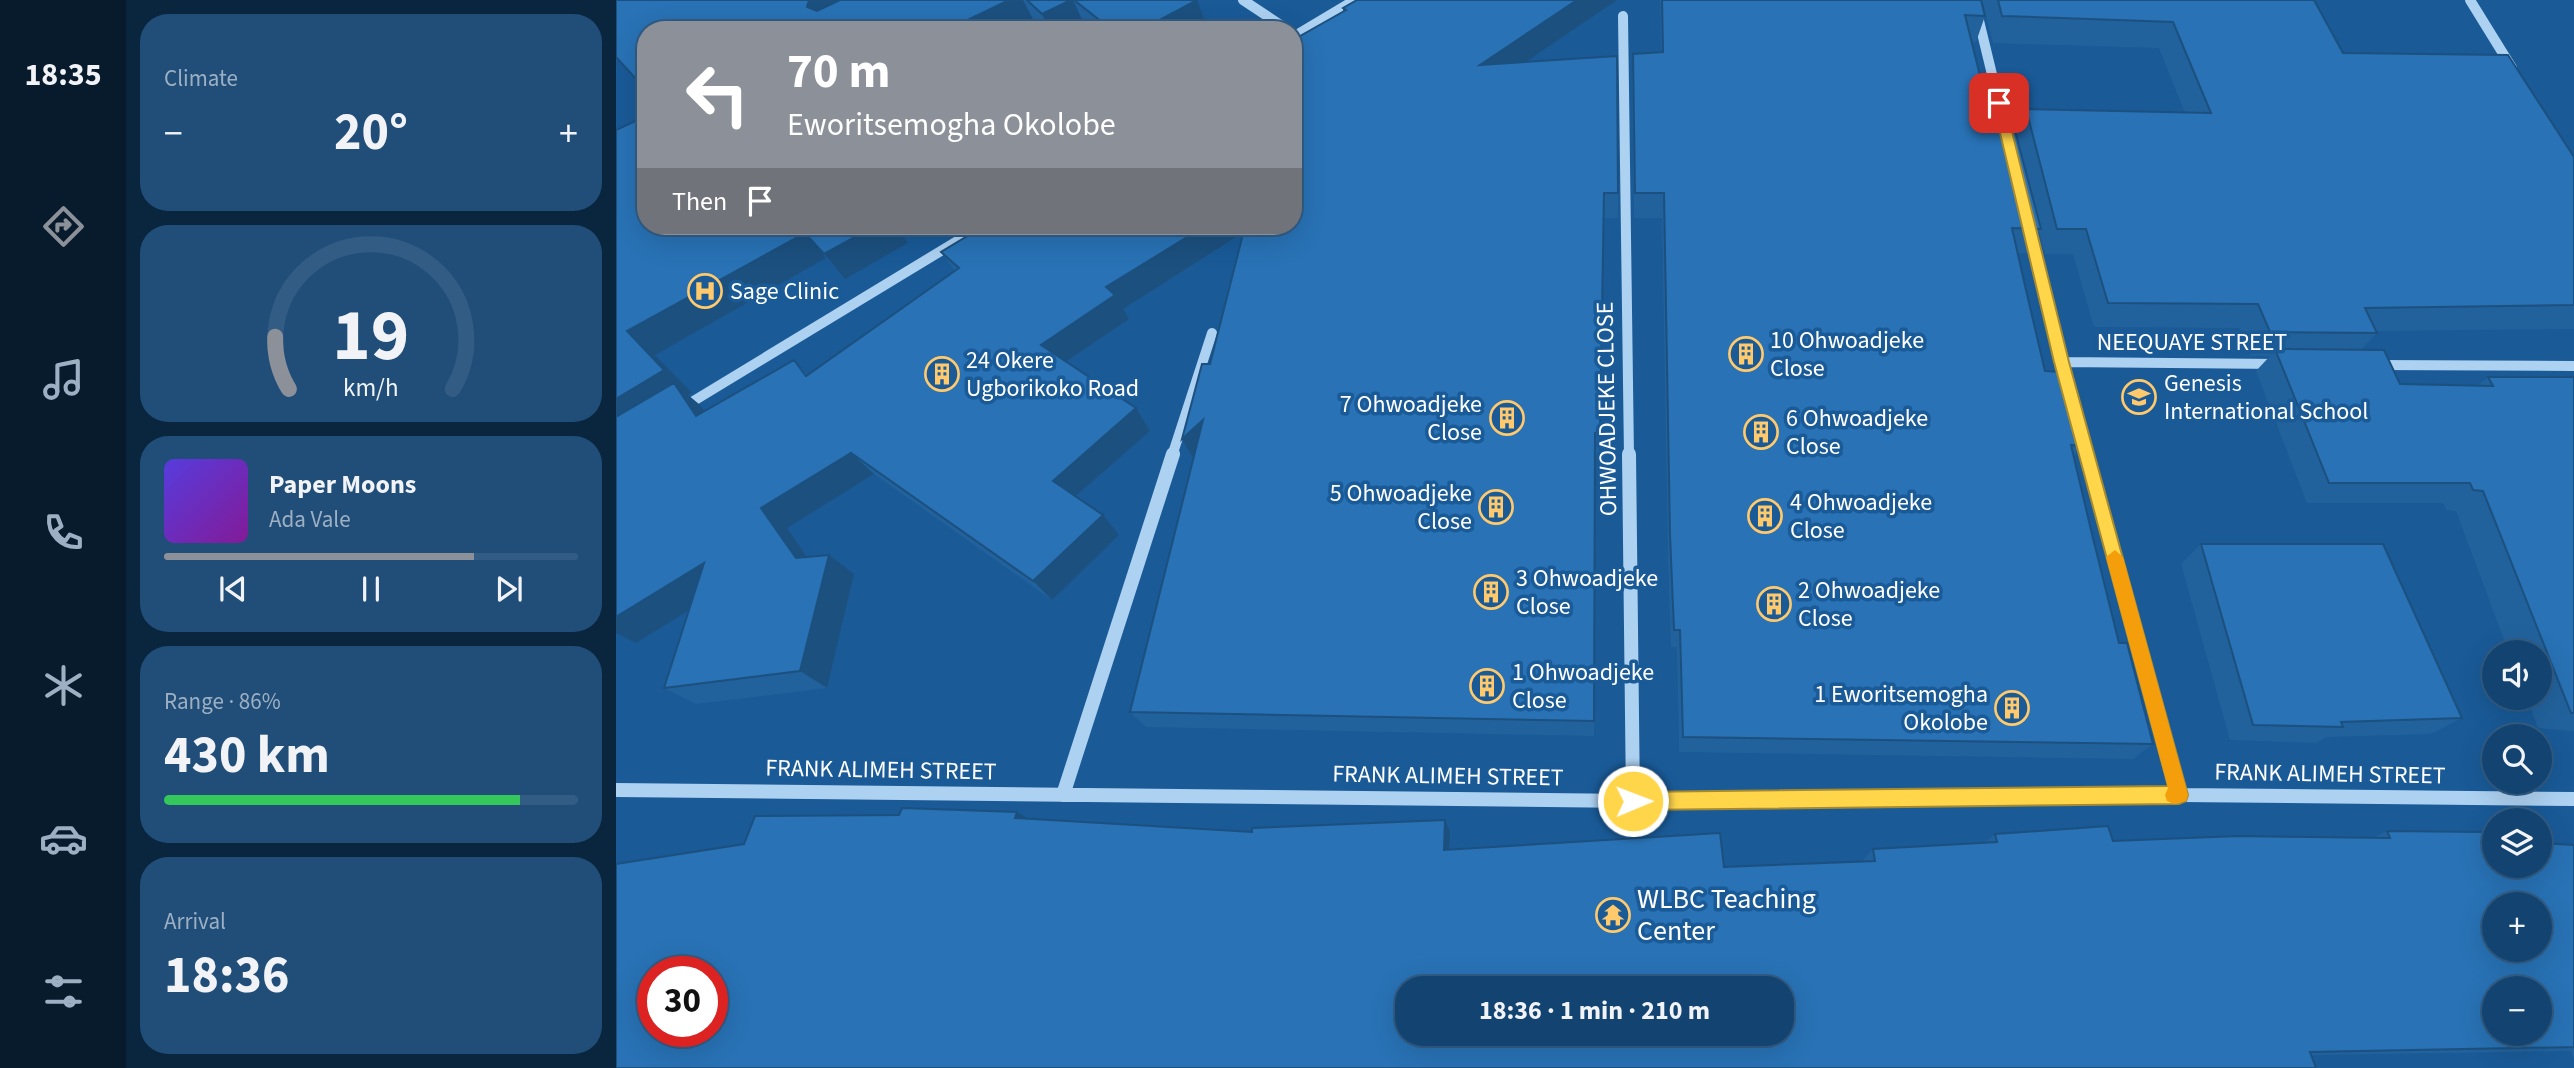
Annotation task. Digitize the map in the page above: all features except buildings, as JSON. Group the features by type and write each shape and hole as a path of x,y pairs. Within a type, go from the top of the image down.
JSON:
{"street":[{"path":"1243,0 1274,21"},
{"path":"1302,29 1356,0"},
{"path":"1974,0 2006,134"},
{"path":"2470,0 2518,78"},
{"name":"OHWOADJEKE CLOSE","path":"1623,16 1633,801"},
{"path":"2026,215 2062,362 2179,795"},
{"path":"675,412 967,235"},
{"path":"1063,795 1212,334"},
{"name":"NEEQUAYE STREET","path":"2062,362 2297,364"},
{"path":"2366,365 2574,366"},
{"name":"FRANK ALIMEH STREET","path":"616,790 1633,801 2179,795 2574,799"}],"slow traffic":[{"path":"2115,557 2179,795 2174,795"}],"place":[{"name":"Sage Clinic","path":"705,291"},
{"name":"10 Ohwoadjeke Close","path":"1746,354"},
{"name":"24 Okere Ugborikoko Road","path":"942,374"},
{"name":"Genesis International School","path":"2139,397"},
{"name":"7 Ohwoadjeke Close","path":"1507,418"},
{"name":"6 Ohwoadjeke Close","path":"1761,432"},
{"name":"5 Ohwoadjeke Close","path":"1496,507"},
{"name":"4 Ohwoadjeke Close","path":"1765,516"},
{"name":"3 Ohwoadjeke Close","path":"1491,592"},
{"name":"2 Ohwoadjeke Close","path":"1774,604"},
{"name":"1 Ohwoadjeke Close","path":"1487,686"},
{"name":"1 Eworitsemogha Okolobe","path":"2012,708"},
{"name":"WLBC Teaching Center","path":"1613,915"}],"route":[{"path":"1633,801 2179,795 2062,362 1999,103"}]}
